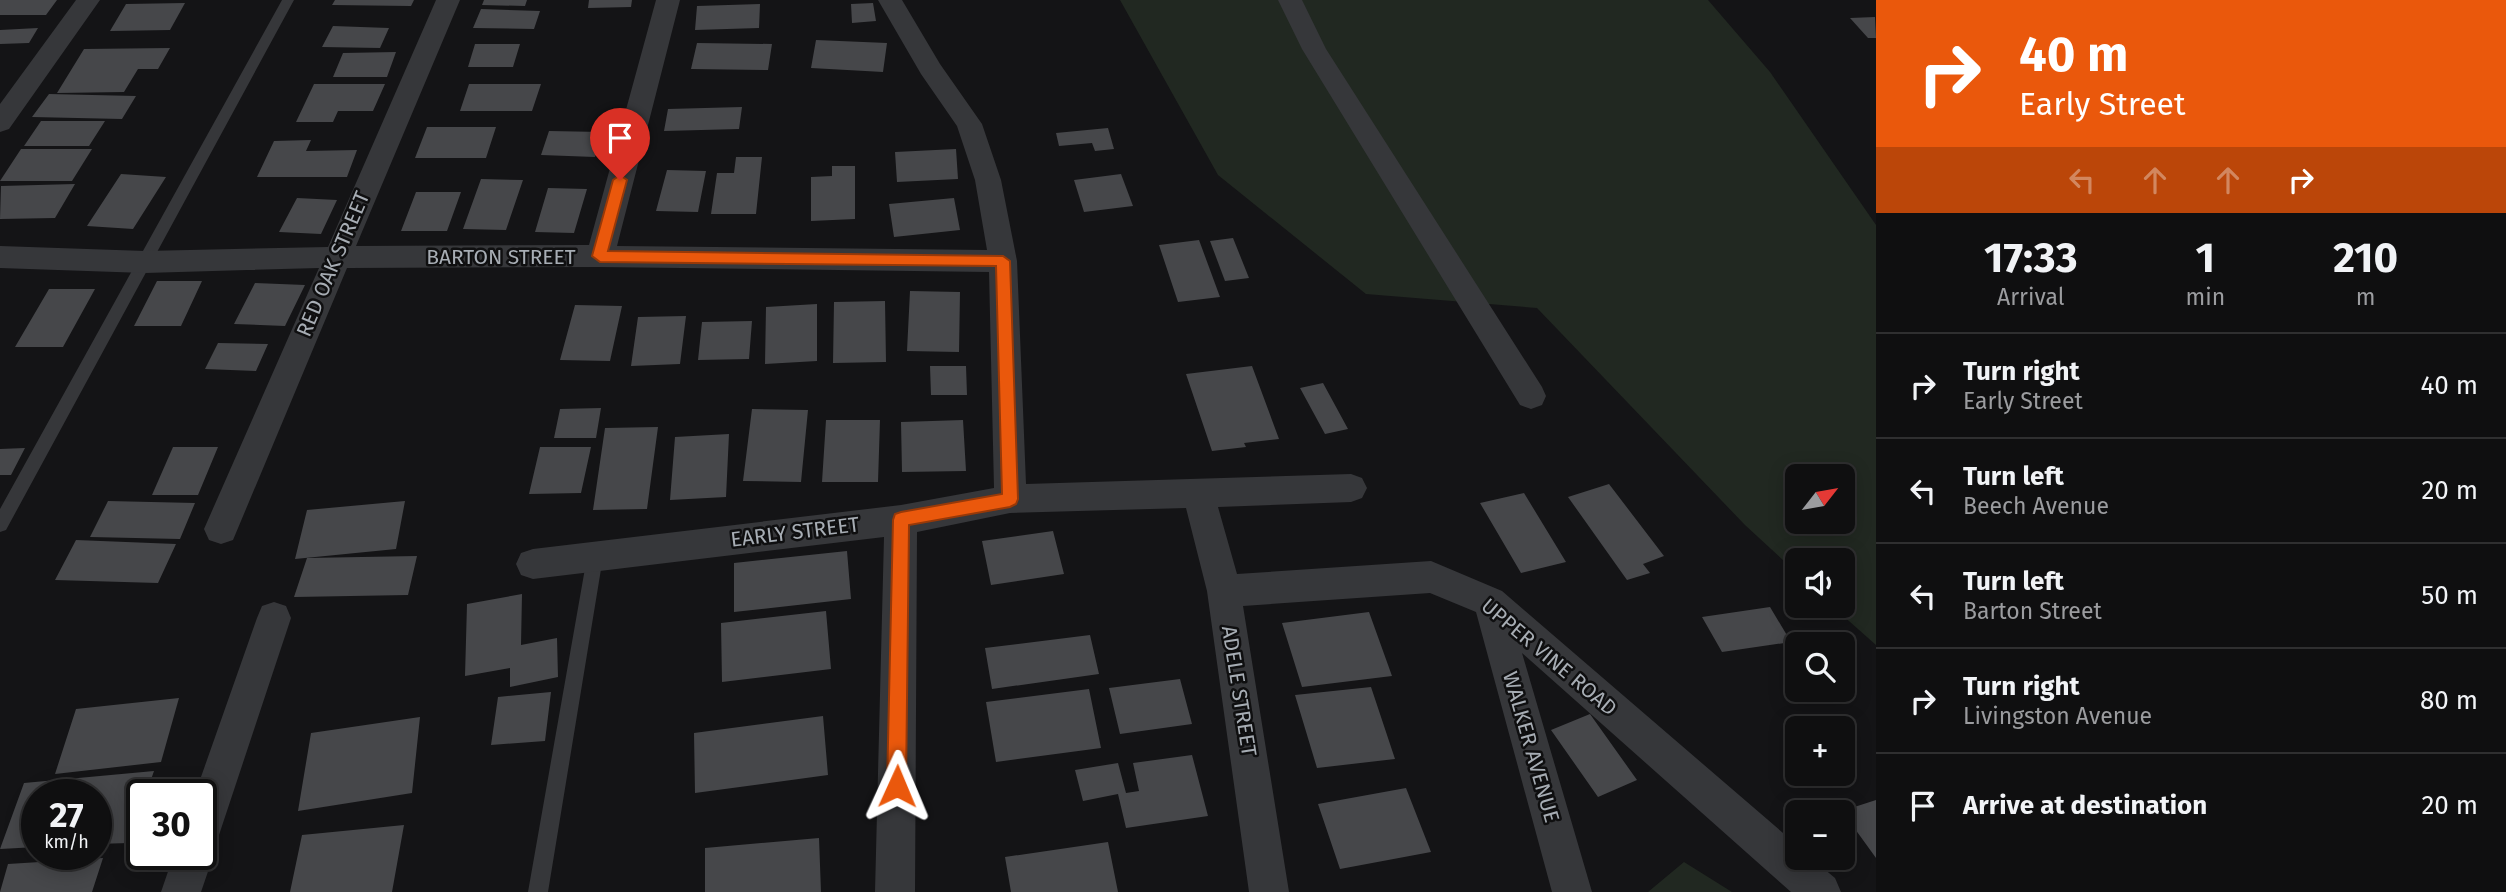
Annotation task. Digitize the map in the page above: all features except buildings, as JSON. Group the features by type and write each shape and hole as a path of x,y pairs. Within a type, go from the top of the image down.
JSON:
{"street":[{"path":"0,123 88,0"},
{"name":"RED OAK STREET","path":"221,529 448,0"},
{"path":"600,256 668,0"},
{"path":"890,0 930,68 970,124 988,180 1003,261 1010,499"},
{"path":"1290,0 1314,49 1531,397"},
{"name":"BARTON STREET","path":"0,257 145,262 336,257 600,256 1003,261"},
{"name":"EARLY STREET","path":"533,564 901,520 1010,499 1351,488"},
{"name":"ADELE STREET","path":"1198,492 1224,591 1269,892"},
{"path":"895,892 901,520"},
{"name":"UPPER VINE ROAD","path":"1224,591 1431,577 1490,602 1821,892"},
{"name":"WALKER AVENUE","path":"1490,602 1572,892"},
{"path":"217,785 274,618"},
{"path":"181,892 189,870"}],"lane":[{"path":"0,525 288,0"},
{"path":"538,892 595,556"}],"shaded area":[{"path":"1120,0 1708,0 1770,72 1876,225 1876,645 1846,618 1855,618 1855,548 1785,548 1785,562 1745,525 1537,308 1366,294 1218,175"},
{"path":"1684,862 1732,892 1648,892"}],"route":[{"path":"620,180 600,256 1003,261 1010,499 901,520 897,786"}]}
